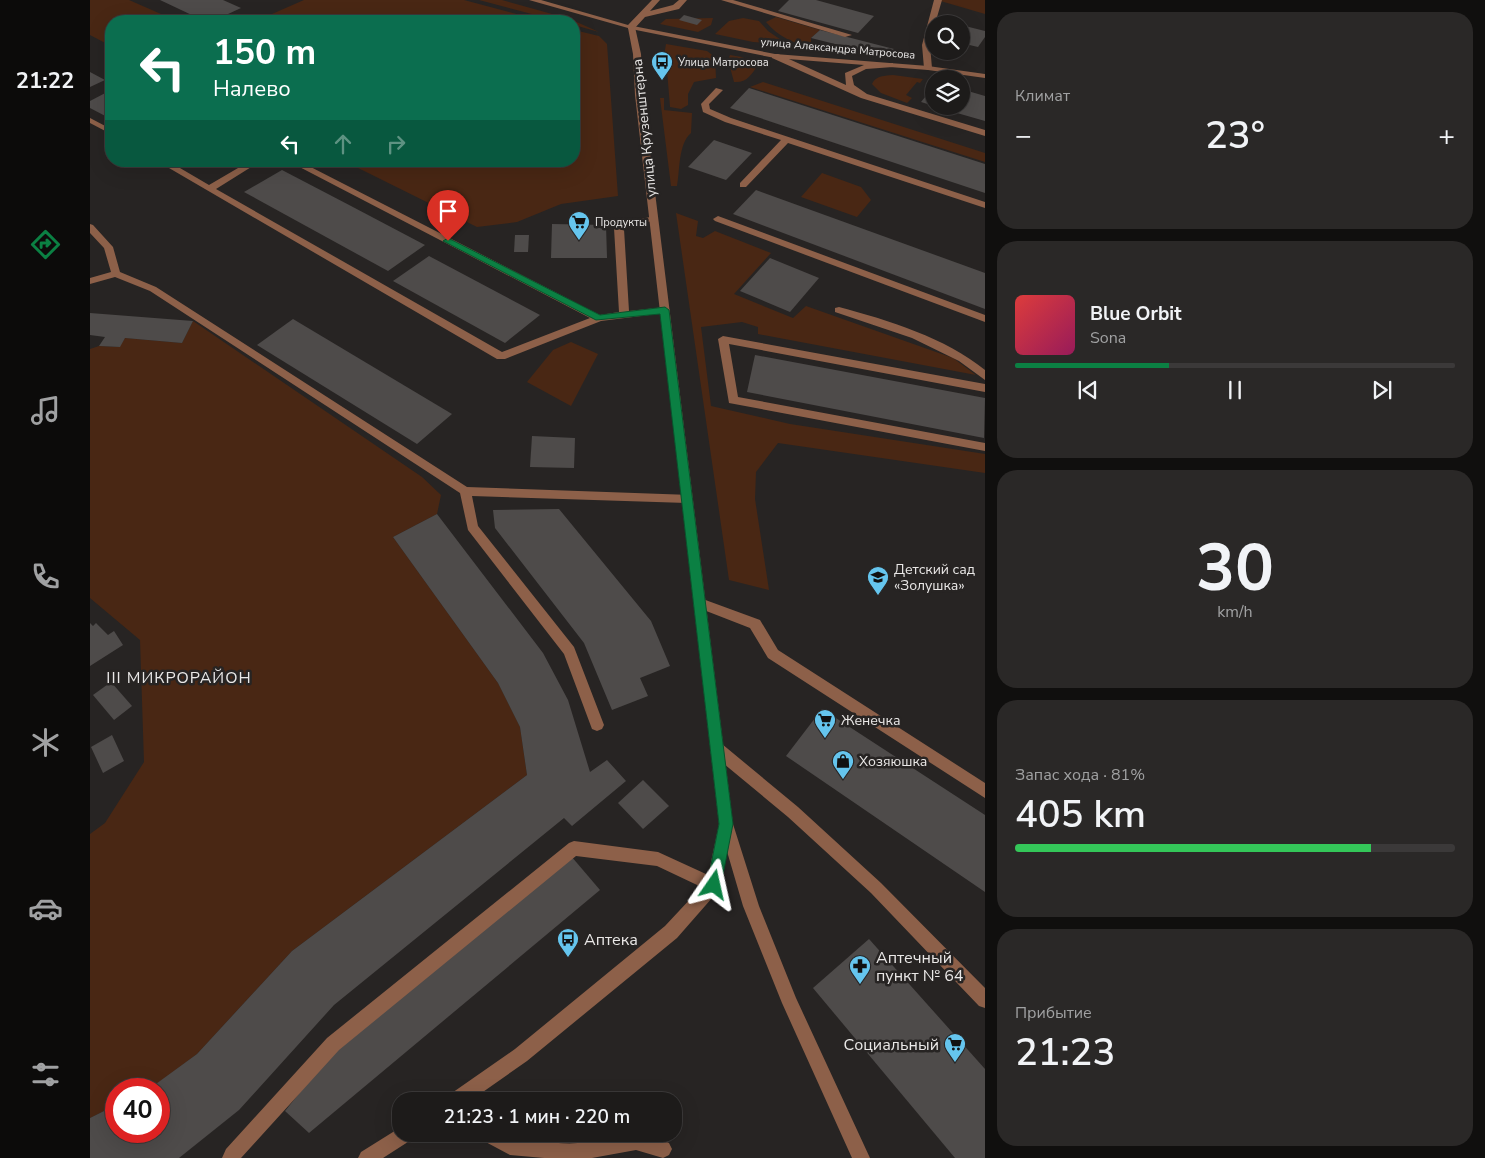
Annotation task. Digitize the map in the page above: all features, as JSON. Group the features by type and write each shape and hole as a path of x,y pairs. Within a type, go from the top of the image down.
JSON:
{"street":[{"name":"улица Александра Матросова","path":"533,0 631,27 775,56 928,68 985,76"},
{"path":"631,27 656,0"},
{"path":"642,15 676,7 684,0"},
{"path":"725,0 848,35"},
{"path":"928,68 926,44 938,0"},
{"name":"улица Крузенштерна","path":"631,27 637,54 639,95 726,824 714,885"},
{"path":"775,56 864,96 985,133"},
{"path":"864,96 850,86 848,74 864,67 890,65"},
{"path":"719,90 705,104 706,110 728,120 985,206"},
{"path":"90,120 105,129"},
{"path":"743,186 787,140"},
{"path":"171,167 501,356 599,318 665,310"},
{"path":"209,189 247,167"},
{"path":"304,167 599,318"},
{"path":"624,315 619,228 630,223 654,218"},
{"path":"718,219 985,319"},
{"path":"90,227 108,247 116,274"},
{"path":"90,281 116,274 152,289 464,491 687,498"},
{"path":"839,310 916,336 963,358 985,376"},
{"path":"985,388 722,339 733,400 985,447"},
{"path":"464,491 472,527 569,651 597,725"},
{"path":"700,603 755,624 773,654 985,791"},
{"path":"717,749 793,812 876,888 985,1000"},
{"path":"726,824 751,906 790,1003 861,1158"},
{"path":"231,1158 333,1044 574,848 658,859 714,885 671,932 521,1055 468,1092"},
{"path":"503,1142 510,1146 577,1155 636,1141 663,1149"},
{"path":"367,1158 392,1142"}],"shaded area":[{"path":"90,0 129,0 163,15 105,15 105,43 90,35"},
{"path":"304,0 464,0 520,15 270,15"},
{"path":"479,0 502,0 556,15 535,15"},
{"path":"937,0 985,0 985,14"},
{"path":"776,17 820,30 811,38 811,46 798,43 781,35 766,22"},
{"path":"713,18 711,25 698,32 660,24 666,19"},
{"path":"743,18 759,21 768,31 787,44 753,42 715,34 729,21"},
{"path":"580,23 599,32 580,27"},
{"path":"580,31 599,36 607,44 618,196 561,204 517,222 477,227 356,167 580,167"},
{"path":"666,44 707,51 715,57 716,78 694,82 688,94 688,105 681,109 670,107 667,70 662,68"},
{"path":"730,55 742,57 758,65 745,80 734,82 728,60"},
{"path":"893,75 923,79 920,83 917,82 906,95 912,98 907,103 881,93 872,84 878,77"},
{"path":"763,82 985,153 985,162 750,87"},
{"path":"660,98 664,98 664,110 692,113 691,133 684,144 680,158 677,186 671,186"},
{"path":"822,173 861,187 871,200 857,217 801,197"},
{"path":"676,213 698,221 696,236 703,238 715,231 771,253 734,294 793,318 806,306 953,358 976,375 758,334 758,327 742,322 701,327 711,406 790,424 985,454 985,473 778,443 756,472 755,499 769,590 729,580"},
{"path":"193,321 422,477 441,495 437,514 393,537 498,683 520,727 527,775 292,951 197,1054 165,1078 105,1078 105,1110 90,1118 90,834 105,823 144,762 140,640 90,598 90,349 99,346 119,347 125,338 182,343"},
{"path":"571,342 598,354 571,406 527,382 553,350"}],"building":[{"path":"160,0 223,0 241,8 226,15 192,15"},
{"path":"789,0 816,0 874,16 858,33 778,11"},
{"path":"684,15 702,20 697,25 679,20"},
{"path":"970,27 985,31 985,37 978,47 970,45"},
{"path":"820,30 894,49 891,58 811,38"},
{"path":"90,72 105,80 90,87"},
{"path":"749,88 985,164 985,193 730,108"},
{"path":"970,92 985,96 985,121 964,115 970,115"},
{"path":"105,93 105,116 90,108 90,101"},
{"path":"714,140 752,153 726,180 688,167"},
{"path":"282,170 425,245 388,271 244,192"},
{"path":"756,190 985,273 985,309 733,214"},
{"name":"Продукты","path":"552,224 606,225 607,258 551,258"},
{"path":"515,235 529,235 528,252 514,252"},
{"path":"429,256 540,315 505,343 393,281"},
{"path":"770,258 819,278 790,312 740,291"},
{"path":"90,313 193,321 182,343 125,338 120,347 99,346 105,337 90,335"},
{"path":"293,319 452,414 417,444 257,345"},
{"path":"755,355 985,398 984,438 747,392"},
{"path":"532,436 575,438 574,468 530,467"},
{"path":"559,509 651,621 670,666 640,678 648,696 612,710 584,643 495,528 493,510"},
{"path":"437,514 543,653 568,700 590,772 607,760 626,781 572,826 564,818 334,1005 239,1110 179,1158 90,1158 90,1118 105,1110 105,1143 170,1143 170,1078 164,1078 197,1054 292,951 527,775 520,727 498,683 393,537"},
{"path":"90,623 93,626 96,623 108,635 114,631 123,645 90,666"},
{"path":"111,682 132,706 114,720 93,695"},
{"path":"822,709 985,815 985,892 786,756"},
{"path":"112,735 124,761 103,773 91,747"},
{"path":"643,780 669,806 643,829 618,803"},
{"path":"571,856 600,890 309,1133 285,1111 342,1040"},
{"path":"869,939 985,1069 985,1158 955,1158 813,988"}],"place":[{"name":"Улица Матросова","path":"662,81"},
{"name":"Продукты","path":"579,241"},
{"name":"Детский сад «Золушка»","path":"878,596"},
{"name":"Женечка","path":"825,739"},
{"name":"Хозяюшка","path":"843,780"},
{"name":"Аптека","path":"568,958"},
{"name":"Аптечный пункт № 64","path":"860,985"},
{"name":"Социальный","path":"955,1063"}],"district":[{"name":"III МИКРОРАЙОН","path":"179,677"}],"route":[{"path":"448,241 599,318 665,310 726,824 714,885"}]}
